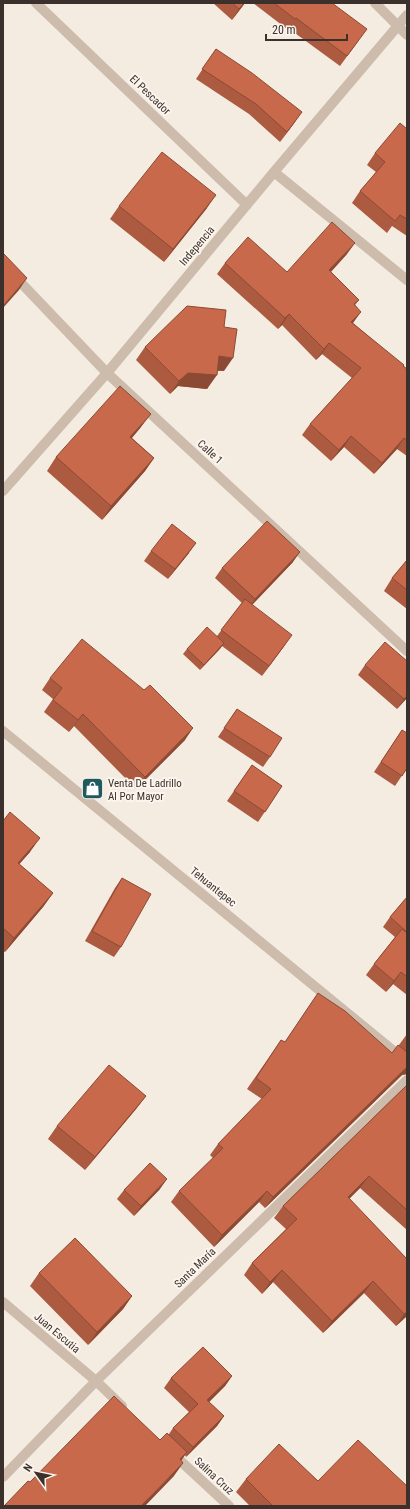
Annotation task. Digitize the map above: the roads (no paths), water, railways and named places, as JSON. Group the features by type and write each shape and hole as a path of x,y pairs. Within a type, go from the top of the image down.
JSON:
{"street":[{"name":"El Pescador","path":"36,3 247,205"},
{"path":"375,3 407,35"},
{"name":"Indepencia","path":"3,491 107,373 407,15"},
{"path":"274,172 407,280"},
{"name":"Calle 1","path":"3,264 107,373 407,651"},
{"name":"Tehuantepec","path":"3,731 407,1062"},
{"name":"Santa María","path":"3,1477 96,1381 407,1080"},
{"name":"Juan Escutia","path":"3,1302 96,1381"},
{"path":"96,1381 130,1414"},
{"name":"Salina Cruz","path":"165,1446 229,1506"}],"place":[{"name":"Venta De Ladrillo Al Por Mayor","path":"93,789"}]}
